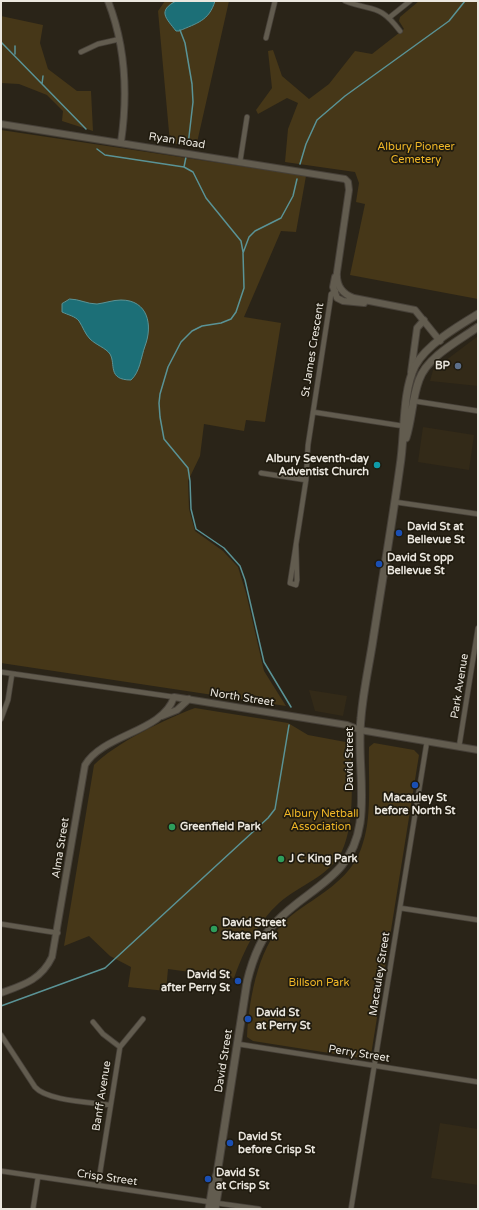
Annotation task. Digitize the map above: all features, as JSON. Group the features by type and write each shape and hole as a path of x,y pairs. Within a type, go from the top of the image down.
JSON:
{"main road":[{"name":"David Street","path":"213,1206 213,1184 217,1174 249,975 254,957 266,934 285,913 334,875 344,864 356,843 361,807 361,717 395,502 403,446 403,426 410,381 419,359 440,341 478,314"},
{"name":"David Street","path":"403,446 410,424 421,375 430,363 478,327"},
{"path":"440,341 446,350"}],"street":[{"path":"108,1 116,21 125,68 125,112 121,142"},
{"path":"266,38 275,1"},
{"path":"345,1 373,8 390,17 400,31"},
{"path":"390,17 410,1"},
{"path":"82,52 98,44 120,39"},
{"path":"240,162 247,117"},
{"name":"Ryan Road","path":"1,124 338,177 348,182"},
{"name":"St James Crescent","path":"290,583 296,585 296,544 306,480 313,412 330,302 337,272 350,190 348,182"},
{"name":"St James Crescent","path":"333,292 340,289 337,282 337,272"},
{"path":"340,289 351,297 413,310 424,320 440,341"},
{"path":"333,292 340,301 383,304"},
{"path":"410,381 417,328 424,320"},
{"path":"414,401 478,411"},
{"name":"St James Crescent","path":"313,412 403,426"},
{"path":"261,473 306,480"},
{"path":"395,502 478,514"},
{"name":"Park Avenue","path":"459,747 478,631"},
{"name":"North Street","path":"1,672 189,699 478,750"},
{"path":"1,719 8,700 12,674"},
{"name":"Alma Street","path":"158,717 170,706 174,697"},
{"name":"Alma Street","path":"1,993 25,985 41,975 52,958 58,933 85,765 99,750 158,717 177,710 189,699"},
{"name":"Macauley Street","path":"351,1209 427,741"},
{"path":"400,908 478,920"},
{"path":"1,924 58,933"},
{"path":"120,1047 143,1019"},
{"name":"Banff Avenue","path":"93,1022 103,1034 120,1047 98,1185"},
{"path":"1,1035 35,1087 41,1092 52,1096 110,1105"},
{"name":"Perry Street","path":"238,1044 478,1082"},
{"name":"Crisp Street","path":"1,1171 98,1185 213,1206 259,1209"},
{"path":"32,1209 38,1177"}],"shaded area":[{"name":"BP","path":"478,336 478,386 430,381 433,370"},
{"path":"423,427 474,435 469,470 418,462"},
{"path":"309,690 347,696 343,716 315,711"},
{"path":"440,1123 478,1129 478,1185 431,1178"}],"green space":[{"path":"165,1 229,1 196,147 170,143 158,11"},
{"name":"Albury Pioneer Cemetery","path":"419,1 478,1 478,299 350,275 365,204 356,202 359,183 355,172 285,162 288,129 298,103 287,98 258,114 256,110 272,88 268,51 273,50 282,76 309,99 329,84 355,51 372,54 404,29 399,21 400,17"},
{"path":"1,16 43,25 40,43 48,69 77,91 91,91 93,131 62,121 63,111 47,95 19,84 1,83"},
{"path":"1,130 306,176 296,232 281,231 244,317 281,323 265,422 246,420 244,431 204,424 200,456 188,481 189,509 195,531 223,551 238,567 246,593 264,671 286,706 1,663"},
{"name":"Albury Netball Association","path":"195,708 288,723 308,735 351,743 352,798 346,839 342,851 329,868 279,903 264,919 247,947 234,978 168,969 166,991 128,987 131,967 110,956 89,936 64,946 94,765 127,740 170,718"},
{"name":"Billson Park","path":"374,743 414,750 419,755 371,1055 361,1058 253,1041 247,1037 253,987 264,954 271,939 292,915 340,879 355,860 361,849 365,837 369,812 369,747"}],"water":[{"path":"176,1 215,1 206,17 197,23 176,31 165,15 165,11"},
{"path":"70,299 97,304 118,300 130,301 143,309 148,322 147,338 138,369 131,380 118,377 115,374 110,354 90,339 77,319 62,312 62,304"}],"waterway":[{"path":"300,164 306,144 317,120 345,96 449,21 465,1"},
{"path":"180,30 185,43 192,84 193,102 188,145"},
{"path":"1,42 86,129"},
{"path":"15,46 15,54"},
{"path":"42,84 43,76"},
{"path":"97,149 105,155 184,167"},
{"path":"186,157 184,167 193,172 206,198 241,241 243,252"},
{"path":"291,707 264,662 245,580 240,566 224,548 196,529 191,509 188,468 164,439 159,403 160,394 168,367 181,342 192,331 202,326 221,323 231,319 236,312 244,288 243,253 249,237 255,231 281,218 293,196 297,179"},
{"path":"1,1006 105,968 268,818 275,809 289,725"}],"place":[{"name":"BP","path":"458,366"},
{"name":"Albury Seventh-day Adventist Church","path":"377,465"},
{"name":"David St at Bellevue St","path":"399,533"},
{"name":"David St opp Bellevue St","path":"379,564"},
{"name":"Macauley St before North St","path":"415,785"},
{"name":"Greenfield Park","path":"172,827"},
{"name":"J C King Park","path":"281,859"},
{"name":"David Street Skate Park","path":"214,929"},
{"name":"David St after Perry St","path":"238,981"},
{"name":"David St at Perry St","path":"248,1019"},
{"name":"David St before Crisp St","path":"230,1143"},
{"name":"David St at Crisp St","path":"208,1179"}]}
